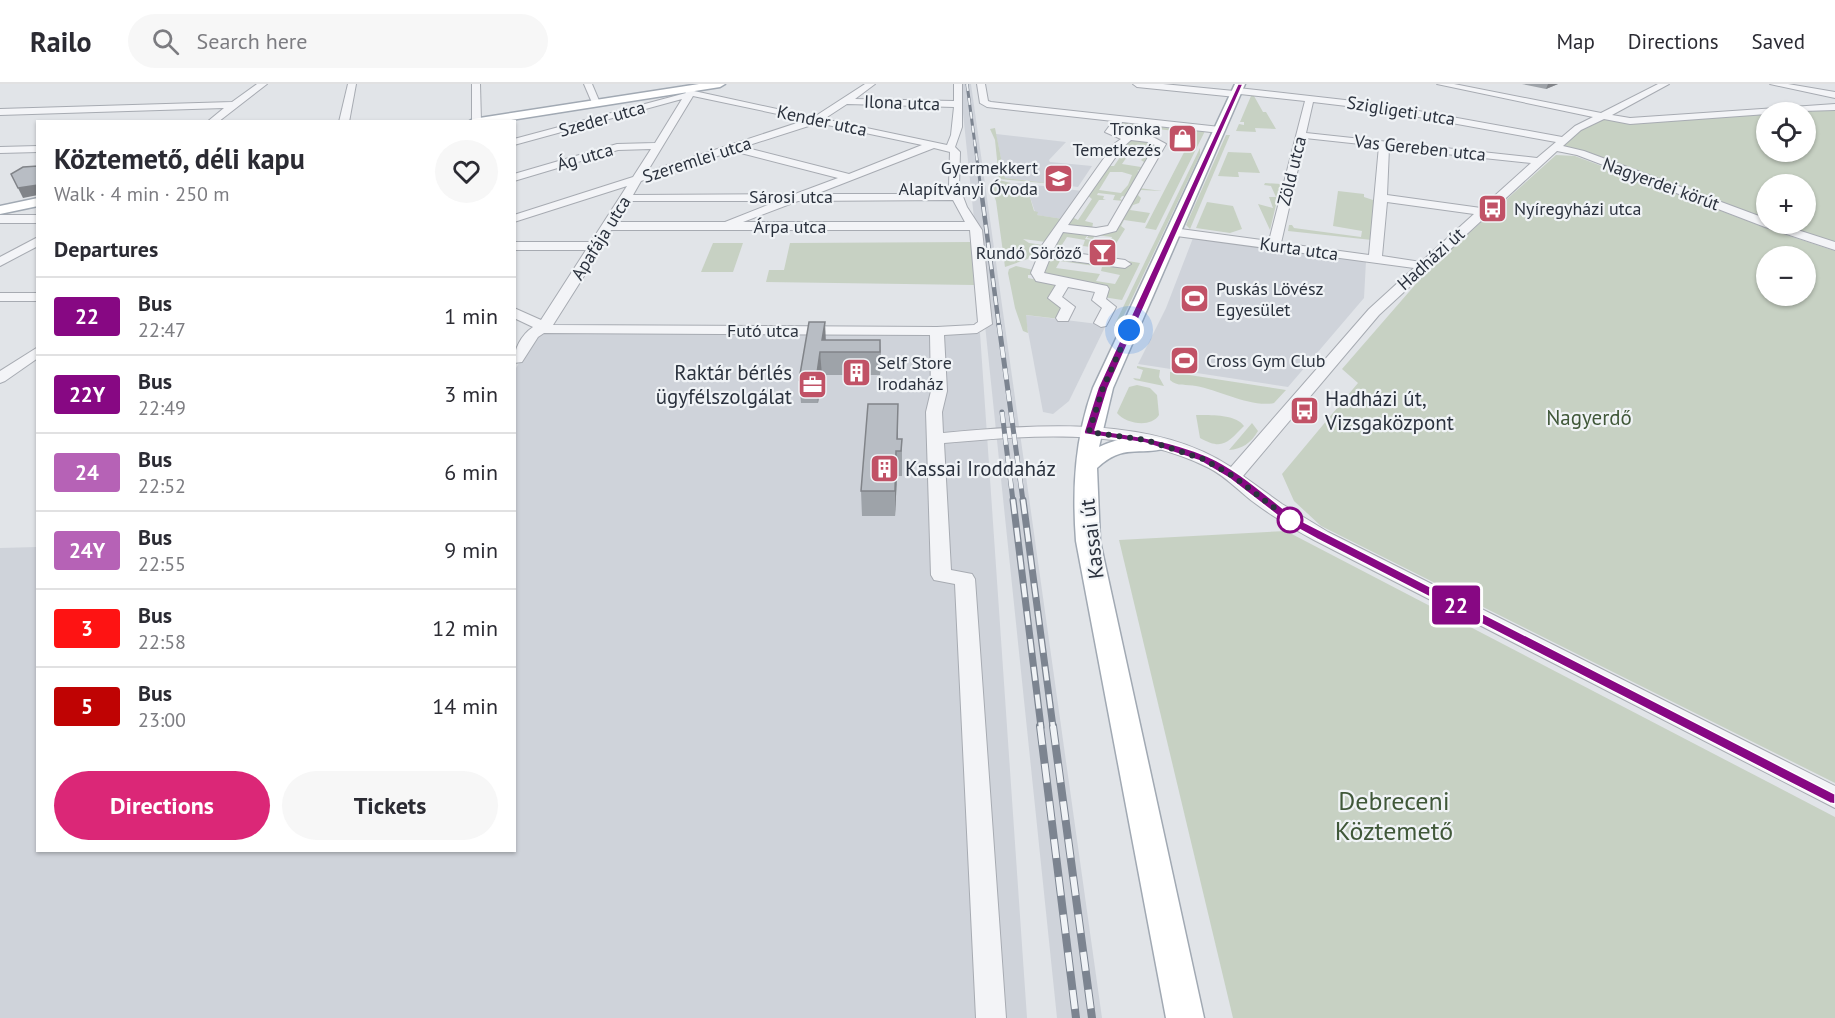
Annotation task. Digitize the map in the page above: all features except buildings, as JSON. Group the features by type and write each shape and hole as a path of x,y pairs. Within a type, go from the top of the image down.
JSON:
{"main road":[{"path":"482,120 689,92 705,85 720,84"},
{"name":"Kassai út","path":"1185,1018 1088,541 1086,466 1089,432 1103,388 1238,90"},
{"path":"0,210 36,202"},
{"path":"1086,466 1097,455 1115,446 1128,443 1160,444"}],"street":[{"path":"214,120 263,84"},
{"path":"344,120 352,84"},
{"path":"475,120 476,84"},
{"path":"588,84 596,104"},
{"name":"Szeremlei utca","path":"516,218 817,120 871,84"},
{"path":"958,84 960,101 956,138 952,148 955,153 954,186 972,226"},
{"path":"981,84 984,103 1220,130"},
{"name":"Szigligeti utca","path":"1137,84 1238,90 1310,98 1434,116 1559,144"},
{"path":"1441,84 1600,116 1646,122 1835,107"},
{"name":"Hadházi út","path":"1233,476 1374,312 1539,161 1559,144 1600,116 1665,84"},
{"path":"1774,84 1835,95"},
{"name":"Kender utca","path":"689,92 952,148"},
{"name":"Szeder utca","path":"516,141 689,92"},
{"name":"Apafája utca","path":"517,359 532,333 548,329 689,92"},
{"name":"Zöld utca","path":"1274,245 1310,98"},
{"name":"Ilona utca","path":"846,101 958,104"},
{"path":"0,112 235,105"},
{"path":"1101,323 1109,307 1099,300 1102,289 1043,279 1037,275 1044,253 1060,228 1118,146 1126,140 1110,132 1119,119"},
{"path":"1060,228 1096,232 1112,228 1161,144 1150,139 1118,135"},
{"name":"Vas Gereben utca","path":"1301,135 1539,161"},
{"path":"1375,259 1384,144"},
{"name":"Nagyerdei körút","path":"1559,144 1756,219"},
{"path":"720,227 932,145"},
{"name":"Ág utca","path":"516,177 617,147 658,146"},
{"path":"0,150 36,148"},
{"path":"734,148 849,177"},
{"name":"Sárosi utca","path":"626,198 957,197"},
{"path":"1381,198 1483,212"},
{"path":"0,219 36,219"},
{"name":"Árpa utca","path":"609,226 972,226"},
{"name":"Futó utca","path":"548,329 937,331 974,329 984,326 986,321 976,230 972,226"},
{"name":"Kurta utca","path":"1173,232 1424,266"},
{"name":"Nagyerdei körút","path":"1800,234 1835,246"},
{"path":"0,262 36,242"},
{"path":"521,246 597,246"},
{"path":"23,249 36,249"},
{"path":"1044,253 1125,264"},
{"path":"1063,318 1068,307 1055,298 1064,282"},
{"path":"0,297 36,297"},
{"path":"516,313 548,329"},
{"path":"937,331 939,391 934,412 941,575 965,579 991,1018"},
{"path":"8,368 36,352"},
{"path":"8,368 36,369"},
{"path":"935,439 1046,431 1089,432 1160,444 1203,459 1233,476 1290,519 1835,798"}],"shaded area":[{"path":"960,84 971,84 1102,1018 1057,1018"},
{"path":"996,134 1066,142 1049,160 1050,162 1092,166 1078,187 1005,178"},
{"path":"1019,183 1082,191 1063,219 1036,215 1029,194 1011,191 1007,187"},
{"path":"1193,238 1366,261 1364,298 1288,387 1138,364 1166,308"},
{"path":"1025,315 1106,325 1069,401 1053,414 1043,412"},
{"path":"980,333 1027,1018 0,1018 0,548 36,547 36,852 516,852 516,368 538,334"}],"green space":[{"path":"1251,96 1254,96 1276,129 1255,128 1256,132 1236,131 1239,124 1244,125 1244,122 1240,122"},
{"path":"1835,107 1835,246 1799,234 1816,234 1816,174 1756,174 1756,219 1580,153 1555,147 1600,116 1646,121 1756,113 1756,162 1816,162 1816,108"},
{"path":"1121,122 1206,129 1156,230 1145,228 1194,133 1120,125 1115,133 1143,132 1140,136 1113,133"},
{"path":"995,128 1005,178 1064,185 999,179 995,140 990,129"},
{"path":"1226,135 1230,135 1190,229 1186,225"},
{"path":"1130,139 1157,142 1143,169 1137,171 1142,172 1127,197 1122,196 1120,199 1124,201 1113,200 1115,195 1098,193 1097,195 1104,196 1103,199 1106,200 1099,200 1085,221 1093,223 1092,229 1070,226 1068,223 1072,217 1078,220 1092,199 1087,195 1108,166 1114,166 1127,147 1121,146","holes":["1133,148 1151,150 1141,160 1144,162 1141,167 1122,164","1110,172 1132,175 1128,185 1121,193 1099,190"]},
{"path":"1200,148 1200,155 1128,307 1119,325 1114,326"},
{"path":"1228,152 1251,153 1260,173 1238,172 1239,177 1218,176"},
{"name":"Nagyerdő","path":"1556,155 1575,156 1756,224 1756,234 1784,234 1835,251 1835,783 1321,526 1294,501 1282,474 1358,383 1342,369 1428,270"},
{"path":"995,179 1011,183 1005,187 1011,192 1029,194 1034,211 1038,212 1037,215 1063,219 1046,242 1023,239 1029,243 1043,245 1039,255 1005,267 996,201 991,189"},
{"path":"1265,183 1281,184 1270,230 1258,204 1273,208 1269,197 1276,197 1271,186 1264,185"},
{"path":"1139,188 1162,191 1141,190 1138,195 1141,198 1139,203 1133,205 1130,210 1150,213 1145,223 1124,220 1121,226 1125,229 1112,250 1083,246 1085,240 1067,237 1056,254 1051,252 1062,231 1089,233 1085,239 1100,241 1099,245 1108,246 1112,237 1095,235 1093,239 1087,238 1090,233 1105,233"},
{"path":"1338,191 1364,194 1364,197 1376,201 1372,240 1288,231 1289,225 1292,225 1294,228 1361,237 1362,231 1333,226"},
{"path":"1207,202 1233,206 1242,229 1230,233 1196,228"},
{"path":"971,242 974,285 766,282 769,270 784,270 790,243"},
{"path":"713,243 743,243 733,272 701,272"},
{"path":"1046,257 1125,266 1128,261 1140,263 1122,300 1103,297 1105,291 1042,277","holes":["1060,261 1102,267 1101,271 1120,275 1115,284 1096,281 1100,274 1056,268"]},
{"path":"1016,266 1033,270 1033,275 1028,275 1028,278 1058,284 1053,296 1065,305 1060,319 1026,315 1028,333 1023,331 1015,308 1008,273 1009,269"},
{"path":"1137,366 1160,370 1159,377 1164,386 1135,380 1133,378 1140,379 1143,370"},
{"path":"1170,372 1286,390 1274,403 1256,403 1193,385 1176,384 1170,380"},
{"path":"1137,385 1150,388 1157,395 1159,415 1150,422 1132,422 1117,413 1129,387"},
{"path":"1196,415 1229,417 1244,426 1225,443 1214,444 1200,438"},
{"path":"1252,423 1258,431 1252,439 1242,447 1229,450"},
{"name":"Debreceni Köztemető","path":"1286,531 1835,817 1835,1018 1233,1018 1119,540"}],"railway":[{"path":"967,84 981,190"},
{"path":"981,189 999,326"},
{"path":"999,325 1023,501"},
{"path":"1002,412 1013,501"},
{"path":"1013,500 1041,727"},
{"path":"1023,500 1053,727"},
{"path":"1040,726 1076,1018"},
{"path":"1053,726 1092,1018"}],"bus line":[{"name":"22","path":"1240,84 1103,388 1089,432 1146,440 1170,446 1203,459 1233,476 1290,519 1835,798"}],"place":[{"name":"Tronka Temetkezés","path":"1182,139"},
{"name":"Gyermekkert Alapítványi Óvoda","path":"1059,178"},
{"name":"Nyíregyházi utca","path":"1493,209"},
{"name":"Rundó Söröző","path":"1103,253"},
{"name":"Puskás Lövész Egyesület","path":"1195,299"},
{"name":"Cross Gym Club","path":"1185,361"},
{"name":"Self Store Irodaház","path":"856,373"},
{"name":"Raktár bérlés ügyfélszolgálat","path":"813,385"},
{"name":"Hadházi út, Vizsgaközpont","path":"1304,411"},
{"name":"Kassai Iroddaház","path":"884,469"}],"route":[{"path":"1129,330 1103,388 1089,432 1146,440 1170,446 1203,459 1233,476 1290,520"}]}
